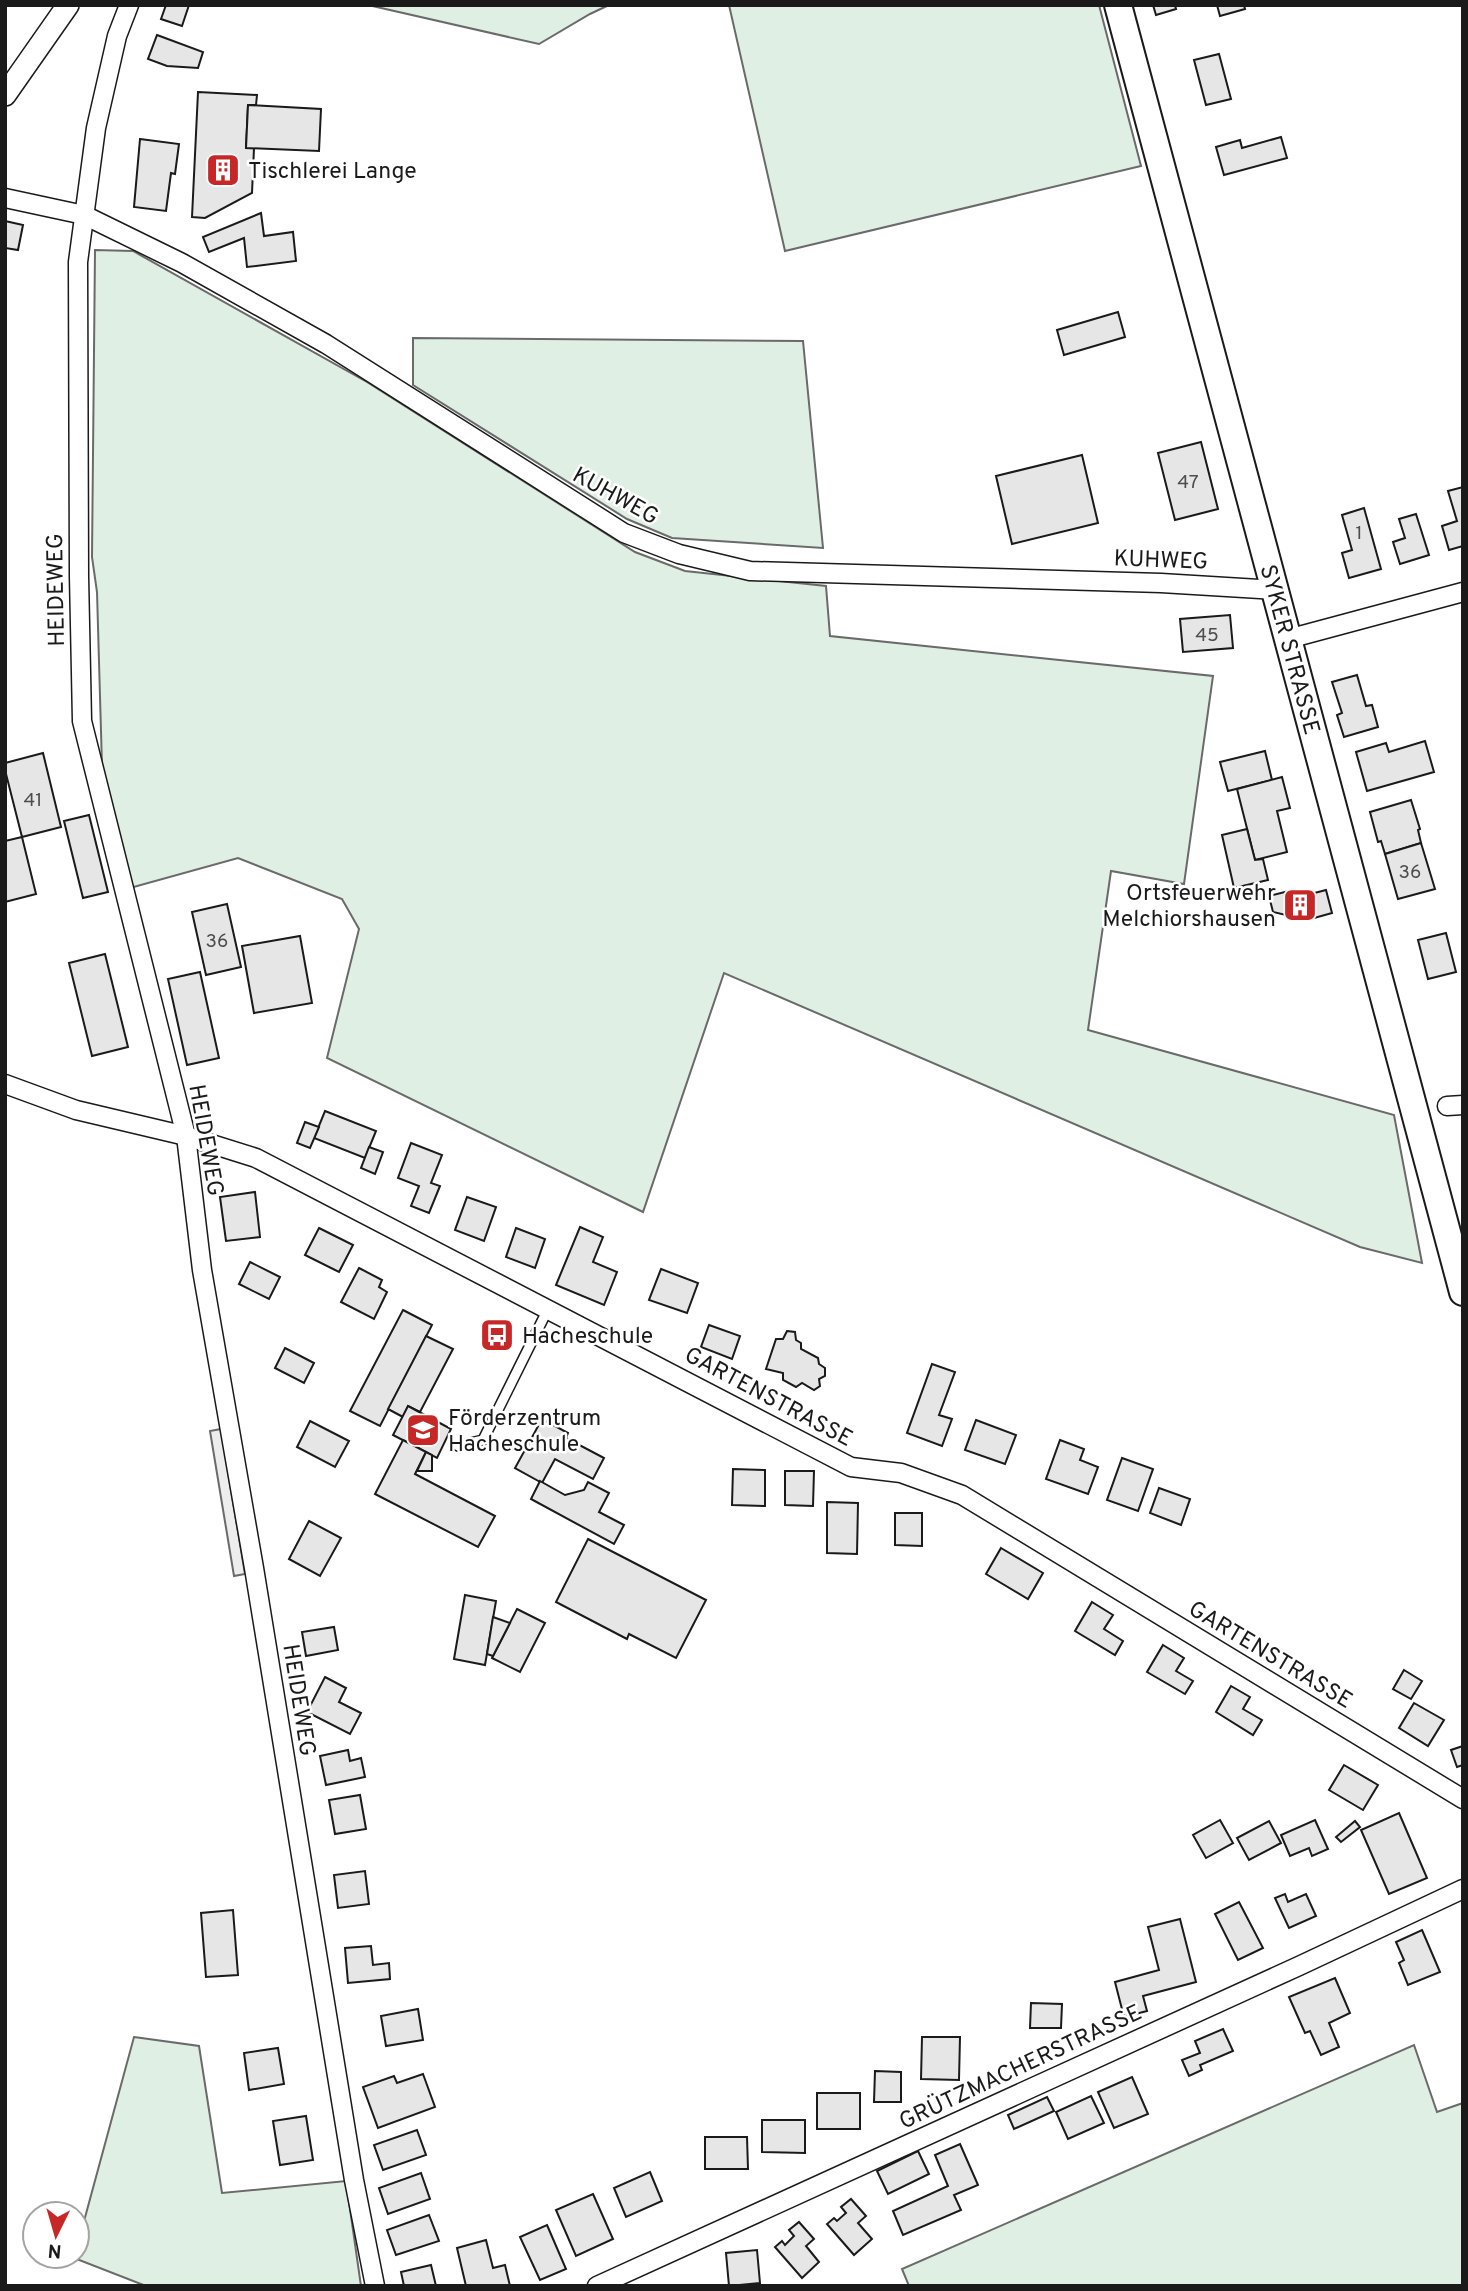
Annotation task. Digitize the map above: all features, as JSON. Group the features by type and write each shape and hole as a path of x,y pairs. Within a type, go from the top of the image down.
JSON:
{"main road":[{"name":"SYKER STRASSE","path":"1118,5 1463,1290"}],"street":[{"path":"5,95 68,5"},
{"name":"HEIDEWEG","path":"129,5 117,36 96,128 78,262 82,721 186,1136 202,1270 254,1568 354,2180 375,2286"},
{"name":"KUHWEG","path":"5,198 84,215 182,263 326,344 624,533 679,554 750,571 1161,583 1275,590"},
{"path":"1289,639 1463,592"},
{"name":"GARTENSTRASSE","path":"5,1084 76,1110 186,1136 256,1158 851,1467 901,1473 962,1495 1463,1799"},
{"name":"GRÜTZMACHERSTRASSE","path":"597,2286 1463,1889"}],"lane":[{"path":"458,1446 483,1440 548,1309"}],"green space":[{"path":"368,5 609,5 539,44"},
{"path":"729,5 1099,5 1141,166 785,251"},
{"path":"95,250 133,251 367,382 635,552 685,571 826,586 830,636 1213,676 1184,884 1111,871 1088,1030 1394,1115 1422,1263 1360,1247 724,973 643,1212 327,1058 359,929 342,899 238,858 130,888 102,766 97,592 92,557"},
{"path":"413,338 803,341 823,548 672,538 627,519 413,385"},
{"path":"134,2037 199,2046 222,2193 346,2181 361,2286 146,2286 91,2265 90,2200"},
{"path":"1414,2045 1437,2112 1463,2103 1463,2286 909,2286 902,2269"}],"shaded area":[{"path":"221,1429 245,1574 234,1576 210,1431"}],"building":[{"path":"166,5 189,5 182,26 161,19"},
{"path":"1153,5 1175,5 1176,9 1156,15"},
{"path":"1217,5 1244,5 1245,9 1220,16"},
{"path":"157,35 203,52 198,68 167,66 148,59"},
{"path":"1219,54 1231,99 1206,105 1194,60"},
{"name":"Tischlerei Lange","path":"198,92 257,95 256,105 248,105 246,148 254,148 252,193 205,218 192,217"},
{"path":"248,105 321,109 319,151 246,148"},
{"path":"1281,137 1287,158 1224,175 1216,147 1240,140 1242,148"},
{"path":"140,139 179,144 175,174 171,173 166,211 134,207"},
{"path":"261,213 264,236 293,232 296,261 247,267 244,238 209,252 203,237"},
{"path":"5,221 23,225 18,250 5,248"},
{"path":"1118,312 1125,337 1064,355 1057,330"},
{"path":"1201,442 1218,509 1175,520 1158,453"},
{"path":"1082,455 1098,523 1012,544 996,476"},
{"path":"1463,487 1463,546 1449,550 1442,526 1457,521 1448,491"},
{"path":"1364,508 1381,569 1349,578 1342,553 1352,550 1342,515"},
{"path":"1416,514 1429,555 1400,564 1393,542 1405,538 1399,519"},
{"path":"1230,615 1233,648 1183,652 1180,619"},
{"path":"1357,675 1366,706 1372,705 1378,727 1344,737 1337,715 1342,713 1332,682"},
{"path":"1425,741 1434,772 1367,791 1356,752 1386,743 1389,752"},
{"path":"1265,751 1272,780 1228,791 1220,762"},
{"path":"43,753 61,827 22,837 5,763"},
{"path":"1282,777 1290,808 1277,811 1287,852 1255,860 1237,789"},
{"path":"1411,800 1420,829 1421,843 1385,854 1381,841 1378,842 1370,812"},
{"path":"89,815 108,892 83,898 64,821"},
{"path":"1247,829 1255,860 1263,859 1268,880 1234,888 1222,835"},
{"path":"22,837 36,894 5,902 5,841"},
{"path":"1421,843 1435,889 1398,899 1385,854"},
{"name":"Ortsfeuerwehr Melchiorshausen","path":"1293,890 1295,898 1326,890 1332,913 1307,920 1273,912 1269,896"},
{"path":"227,904 241,967 206,975 192,912"},
{"path":"1446,933 1456,972 1428,979 1418,940"},
{"path":"300,936 312,1003 254,1013 242,946"},
{"path":"105,954 128,1047 92,1056 69,963"},
{"path":"200,972 219,1058 187,1065 168,979"},
{"path":"325,1111 376,1131 365,1158 314,1138"},
{"path":"305,1122 319,1127 310,1148 297,1143"},
{"path":"411,1143 442,1155 431,1183 440,1186 429,1213 411,1206 419,1186 398,1178"},
{"path":"369,1147 383,1152 375,1174 361,1168"},
{"path":"255,1192 260,1237 226,1241 220,1197"},
{"path":"467,1197 496,1207 484,1241 455,1230"},
{"path":"580,1227 603,1237 593,1262 617,1272 604,1305 556,1285"},
{"path":"319,1228 353,1245 339,1272 305,1255"},
{"path":"516,1228 545,1239 535,1268 506,1257"},
{"path":"250,1262 280,1277 269,1299 239,1284"},
{"path":"359,1268 382,1280 379,1287 387,1292 374,1319 341,1302"},
{"path":"661,1269 698,1283 687,1313 649,1300"},
{"path":"403,1310 432,1325 380,1426 350,1411"},
{"path":"709,1325 740,1336 732,1359 701,1347"},
{"path":"787,1331 795,1332 801,1349 818,1358 819,1364 825,1368 825,1376 819,1379 820,1386 814,1390 802,1383 796,1387 783,1380 783,1373 766,1369 776,1339 783,1339"},
{"path":"426,1336 453,1349 420,1412 408,1406 403,1417 388,1409"},
{"path":"285,1348 314,1363 304,1383 275,1368"},
{"path":"932,1364 955,1372 939,1415 952,1419 942,1446 907,1433"},
{"path":"408,1406 451,1429 437,1458 393,1435"},
{"path":"542,1419 568,1433 566,1438 604,1458 593,1479 555,1459 542,1483 515,1468"},
{"path":"976,1420 1016,1435 1005,1464 965,1450"},
{"path":"310,1421 349,1441 335,1467 297,1447"},
{"path":"403,1440 426,1452 415,1474 495,1516 478,1547 375,1494"},
{"path":"1060,1440 1084,1449 1080,1460 1098,1467 1088,1494 1046,1479"},
{"path":"426,1452 432,1455 432,1471 417,1471"},
{"path":"1122,1458 1153,1469 1138,1511 1107,1500"},
{"path":"733,1469 765,1470 765,1506 732,1505"},
{"path":"785,1471 814,1471 813,1506 785,1505"},
{"path":"540,1481 565,1495 584,1490 588,1482 609,1493 599,1512 624,1525 614,1544 531,1499"},
{"path":"1159,1488 1190,1499 1181,1525 1150,1513"},
{"path":"827,1502 858,1503 857,1554 827,1553"},
{"path":"895,1513 922,1513 922,1546 895,1545"},
{"path":"309,1521 341,1538 320,1576 289,1559"},
{"path":"588,1539 706,1600 676,1658 629,1634 627,1639 556,1602"},
{"path":"1001,1548 1043,1573 1028,1599 986,1574"},
{"path":"465,1595 496,1601 485,1665 454,1659"},
{"path":"1092,1602 1113,1615 1104,1629 1123,1641 1115,1655 1075,1631"},
{"path":"517,1609 545,1623 520,1672 492,1658"},
{"path":"493,1617 510,1623 493,1656 487,1654"},
{"path":"334,1627 338,1650 306,1656 302,1632"},
{"path":"1163,1645 1184,1658 1176,1671 1193,1681 1185,1694 1147,1672"},
{"path":"1404,1670 1422,1681 1411,1699 1393,1689"},
{"path":"325,1677 346,1688 339,1702 361,1713 350,1734 307,1712"},
{"path":"1231,1686 1250,1697 1243,1709 1262,1720 1253,1735 1216,1712"},
{"path":"1414,1703 1444,1720 1428,1746 1399,1728"},
{"path":"1463,1746 1463,1765 1457,1767 1451,1750"},
{"path":"348,1750 350,1761 361,1758 365,1777 326,1785 320,1756"},
{"path":"1344,1765 1378,1785 1363,1810 1329,1790"},
{"path":"360,1795 366,1829 335,1834 329,1800"},
{"path":"1399,1813 1427,1878 1389,1894 1361,1830"},
{"path":"1220,1820 1233,1843 1206,1858 1193,1835"},
{"path":"1315,1820 1328,1849 1312,1856 1309,1848 1290,1856 1281,1835"},
{"path":"1269,1821 1281,1843 1249,1860 1237,1838"},
{"path":"1355,1821 1360,1827 1341,1842 1336,1837"},
{"path":"365,1871 369,1904 338,1908 334,1875"},
{"path":"1285,1894 1288,1902 1306,1894 1316,1916 1289,1928 1275,1898"},
{"path":"1239,1902 1263,1948 1238,1960 1215,1914"},
{"path":"233,1910 238,1975 206,1977 201,1913"},
{"path":"1180,1919 1196,1982 1143,1996 1147,2011 1124,2017 1115,1982 1159,1970 1148,1927"},
{"path":"1422,1930 1440,1972 1408,1985 1399,1963 1404,1960 1396,1942"},
{"path":"371,1946 373,1965 389,1963 390,1979 348,1983 345,1948"},
{"path":"1335,1978 1350,2013 1329,2023 1339,2047 1321,2055 1310,2031 1305,2033 1289,1997"},
{"path":"1031,2003 1062,2004 1061,2028 1030,2028"},
{"path":"418,2009 423,2040 386,2046 381,2016"},
{"path":"1223,2029 1233,2051 1200,2065 1202,2070 1189,2076 1182,2060 1200,2053 1195,2041"},
{"path":"922,2037 960,2037 959,2080 921,2079"},
{"path":"278,2048 284,2084 249,2090 244,2053"},
{"path":"875,2071 901,2072 901,2102 874,2102"},
{"path":"423,2074 435,2107 378,2128 363,2087 394,2076 397,2083"},
{"path":"1132,2077 1148,2114 1114,2128 1098,2092"},
{"path":"817,2093 860,2093 860,2129 817,2129"},
{"path":"1091,2096 1104,2123 1068,2139 1056,2112"},
{"path":"1047,2097 1054,2111 1014,2129 1008,2115"},
{"path":"306,2116 313,2160 280,2165 273,2121"},
{"path":"762,2120 805,2120 805,2153 762,2152"},
{"path":"417,2130 426,2155 383,2170 374,2145"},
{"path":"705,2137 747,2137 748,2169 705,2169"},
{"path":"960,2144 978,2185 954,2195 961,2210 903,2235 893,2211 948,2186 935,2155"},
{"path":"918,2151 929,2174 888,2194 877,2171"},
{"path":"650,2172 662,2201 626,2217 614,2188"},
{"path":"421,2173 430,2199 388,2214 379,2188"},
{"path":"593,2194 613,2239 576,2256 556,2210"},
{"path":"851,2199 866,2216 858,2223 872,2239 854,2255 827,2224 834,2218 837,2221 846,2213 841,2207"},
{"path":"429,2215 439,2241 396,2255 387,2230"},
{"path":"799,2222 814,2239 806,2246 819,2262 802,2278 775,2247 782,2241 785,2245 794,2236 789,2230"},
{"path":"547,2225 566,2269 540,2280 520,2237"},
{"path":"486,2240 493,2268 505,2265 510,2286 466,2286 457,2248"},
{"path":"757,2250 760,2283 729,2286 726,2253"},
{"path":"431,2265 436,2286 404,2286 401,2272"}],"place":[{"name":"Tischlerei Lange","path":"223,170"},
{"name":"Ortsfeuerwehr Melchiorshausen","path":"1300,905"},
{"name":"Hacheschule","path":"497,1335"},
{"name":"Förderzentrum Hacheschule","path":"423,1430"}]}
